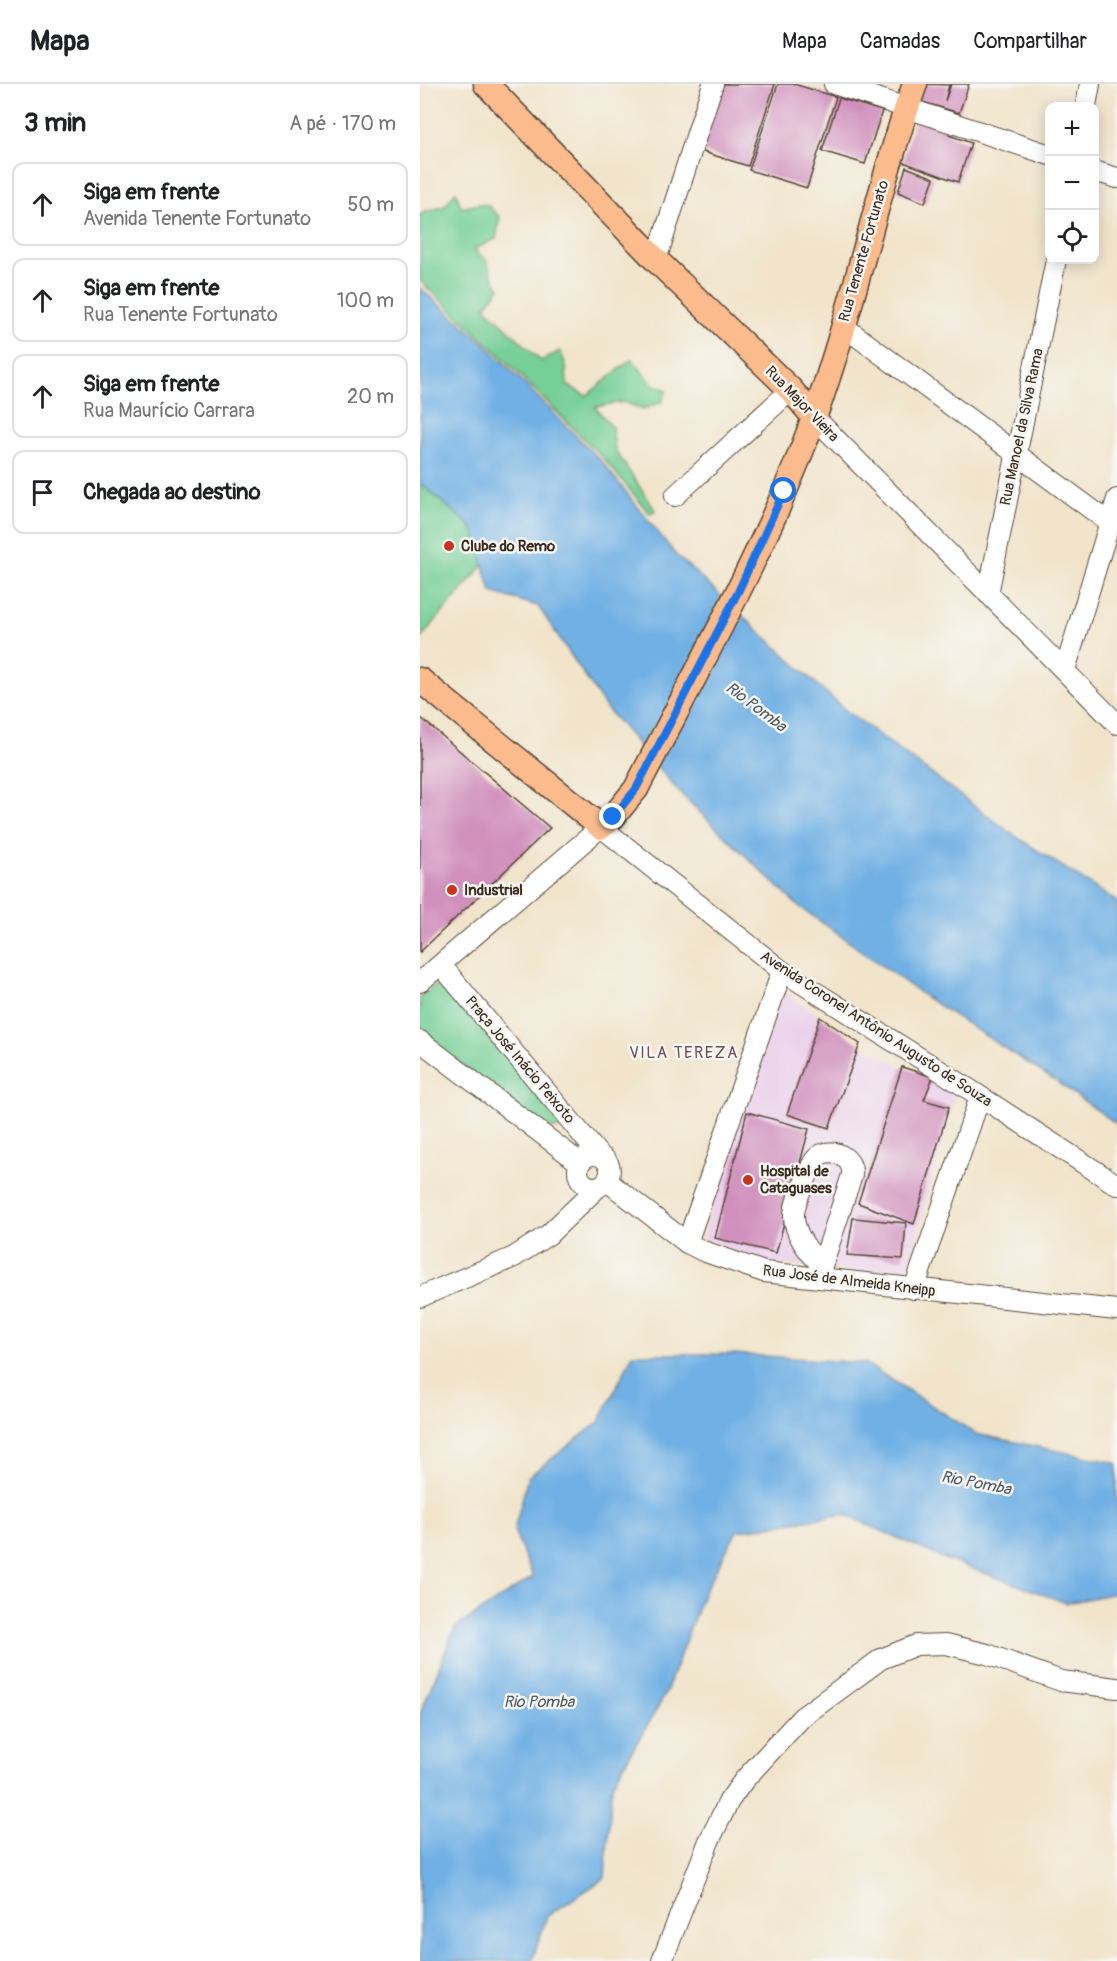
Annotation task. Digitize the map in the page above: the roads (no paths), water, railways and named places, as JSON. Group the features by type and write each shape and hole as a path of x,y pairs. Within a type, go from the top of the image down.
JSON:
{"main road":[{"name":"Rua Major Vieira","path":"487,84 656,260 791,390 814,417"},
{"name":"Rua Tenente Fortunato","path":"601,827 613,817 636,789 738,592 784,491 814,417 915,84"},
{"name":"Avenida Coronel Antônio Augusto de Souza","path":"420,680 601,827"}],"street":[{"path":"656,260 713,84"},
{"path":"834,84 1045,153"},
{"path":"1087,102 1090,84"},
{"path":"1099,172 1117,178"},
{"name":"Rua Manoel da Silva Rama","path":"988,594 1055,264"},
{"path":"843,326 1110,523"},
{"path":"675,496 791,390"},
{"name":"Rua Major Vieira","path":"814,417 1117,724"},
{"path":"1065,670 1117,500"},
{"path":"420,982 601,827"},
{"name":"Avenida Coronel Antônio Augusto de Souza","path":"601,827 782,971 1117,1185"},
{"name":"Praça José Inácio Peixoto","path":"441,964 598,1155"},
{"path":"687,1243 782,971"},
{"name":"Praça José Inácio Peixoto","path":"420,1041 579,1170"},
{"path":"914,1289 980,1097"},
{"path":"838,1154 846,1157 850,1163 853,1168 852,1175 820,1272 801,1238 794,1216 796,1203 813,1162 821,1155 838,1154"},
{"path":"420,1297 514,1257 548,1235 610,1176 610,1166 598,1155 588,1155 579,1170 574,1209"},
{"path":"579,1170 587,1186 602,1184"},
{"name":"Rua José de Almeida Kneipp","path":"602,1184 687,1243 764,1272 820,1272 914,1289 1117,1310"},
{"path":"663,1961 709,1841 729,1801 744,1780 802,1717 881,1659 916,1645 946,1644 987,1654 1061,1681 1117,1688"}],"water":[{"name":"Rio Pomba","path":"420,288 484,343 603,463 675,554 844,709 1015,836 1117,902 1117,1124 1054,1080 927,998 796,904 681,794 607,709 538,606 491,592 473,528 420,483"},
{"name":"Rio Pomba","path":"633,1354 734,1354 865,1363 976,1434 1117,1463 1117,1593 1067,1603 940,1557 844,1514 737,1531 703,1594 665,1695 612,1785 605,1878 547,1916 532,1961 420,1961 420,1714 455,1628 533,1577 514,1530 528,1477 599,1422"}],"place":[{"name":"Clube do Remo","path":"449,546"},
{"name":"Industrial","path":"452,890"},
{"name":"Hospital de Cataguases","path":"748,1180"}],"district":[{"name":"VILA TEREZA","path":"684,1053"}]}
